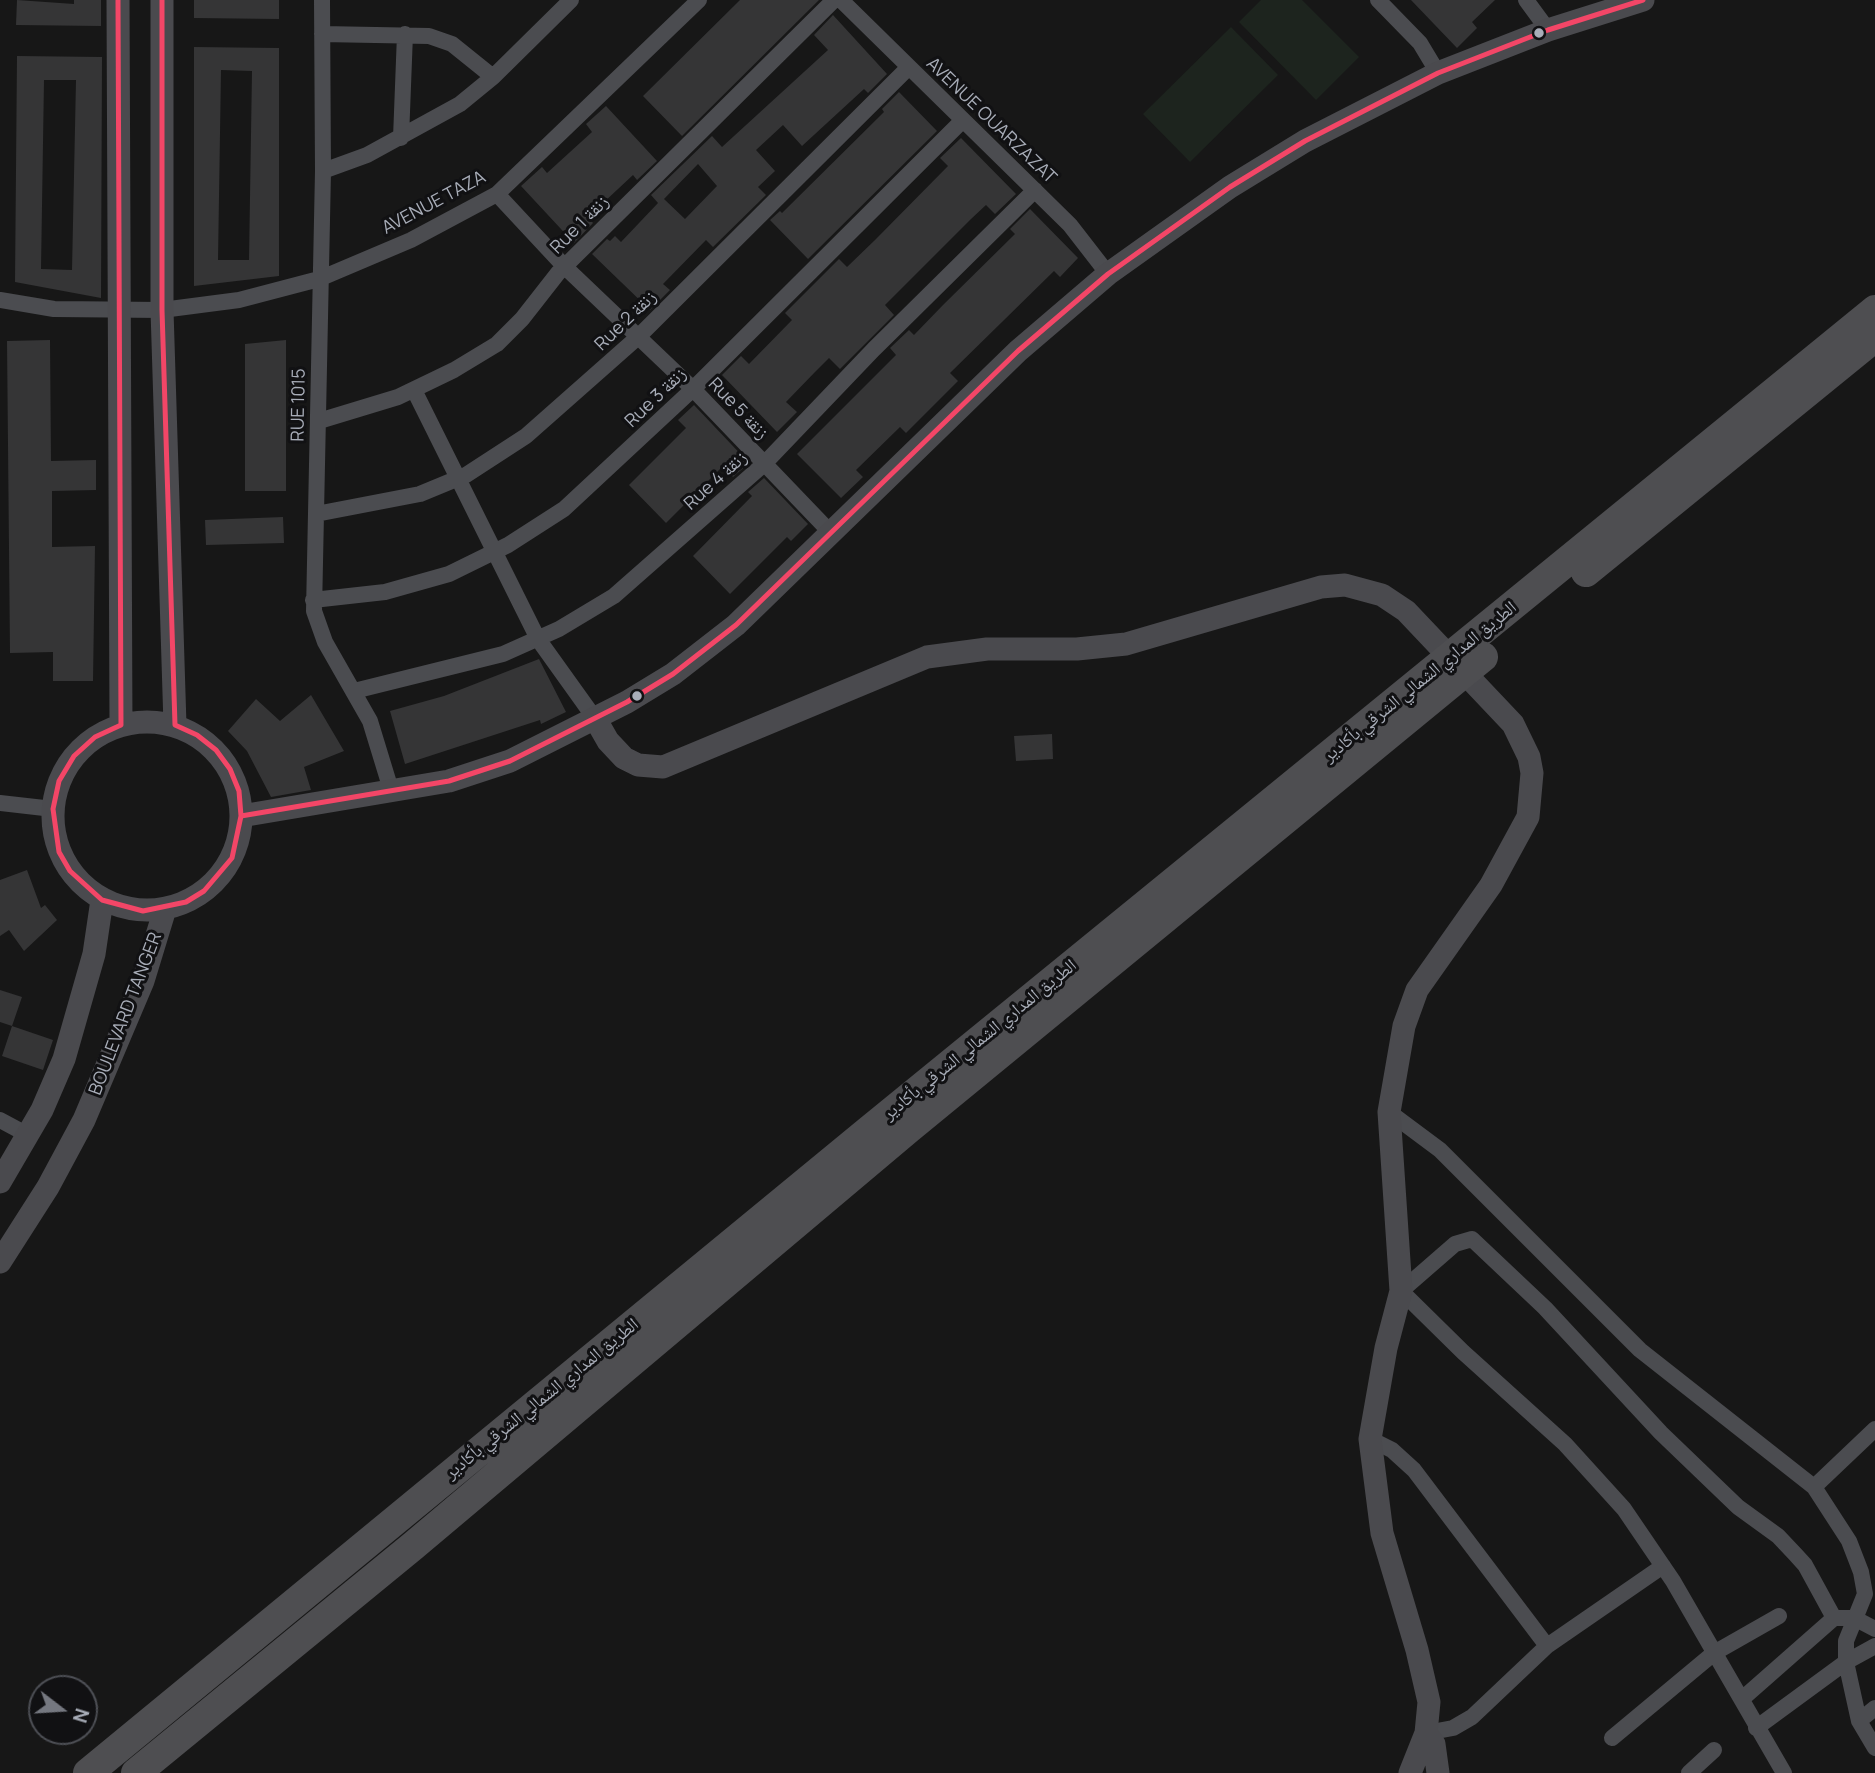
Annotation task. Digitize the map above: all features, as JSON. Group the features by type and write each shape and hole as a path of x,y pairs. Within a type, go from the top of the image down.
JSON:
{"highway":[{"name":"الطريق المداري الشمالي الشرقي بأكادير","path":"88,1773 1875,310"},
{"name":"الطريق المداري الشمالي الشرقي بأكادير","path":"136,1773 414,1546 908,1129 1875,337"}],"street":[{"path":"118,0 117,310 121,725"},
{"path":"162,0 162,310 175,725"},
{"name":"RUE 1015","path":"322,0 323,171 313,600 320,632 354,691 377,739 392,793"},
{"name":"AVENUE TAZA","path":"0,300 54,309 162,310 267,295 319,279 441,226 497,194 699,0"},
{"name":"Rue 1 زنقة","path":"319,421 370,408 414,390 497,344 565,267 834,0"},
{"name":"AVENUE OUARZAZAT","path":"841,0 1070,225 1108,274"},
{"path":"1378,0 1420,43 1438,73"},
{"path":"1526,0 1548,30"},
{"path":"241,816 392,793 480,772 596,720 662,682 715,643 832,534 1018,351 1108,274 1267,163 1438,73 1548,30 1643,0"},
{"path":"323,171 367,155 460,104 493,77 567,1"},
{"path":"323,34 429,36 452,44 493,77"},
{"path":"401,138 405,34"},
{"name":"Rue 2 زنقة","path":"316,514 396,501 458,478 526,436 638,337 909,67"},
{"name":"Rue 3 زنقة","path":"313,600 385,592 417,584 494,553 536,528 580,496 693,390 963,120"},
{"name":"Rue 4 زنقة","path":"354,691 473,663 538,639 587,613 639,576 764,464 874,349 1035,190"},
{"name":"Rue 5 زنقة","path":"497,194 565,267 693,390 832,534"},
{"path":"414,390 538,639 615,750 624,758 646,767 663,767 927,657 987,649 1077,649 1126,644 1333,585 1356,586 1382,595 1406,611 1513,724 1528,757 1532,789 1528,817 1491,885 1418,990 1404,1026 1389,1112 1401,1291 1386,1348 1370,1440 1382,1533 1417,1650 1429,1702 1426,1733 1410,1773"},
{"path":"148,721 175,725 197,734 216,750 230,769 239,791 241,816 232,858 220,876 204,891 186,902 165,909 144,911 102,900 70,871 59,852 53,809 59,781 74,756 95,737 121,725 148,721"},
{"path":"0,803 53,809"},
{"path":"0,1182 28,1135 64,1059 94,954 102,900"},
{"name":"BOULEVARD TANGER","path":"0,1262 48,1187 85,1120 125,1028 165,909"},
{"path":"1389,1112 1440,1150 1640,1350 1814,1488 1849,1541 1861,1572 1865,1594 1846,1641 1846,1662 1859,1721 1874,1746"},
{"path":"0,1120 28,1135"},
{"path":"1401,1291 1455,1244 1472,1239 1558,1322 1626,1398 1679,1451 1738,1507 1778,1536 1805,1565 1834,1618"},
{"path":"1401,1291 1462,1352 1583,1462 1636,1524 1784,1773"},
{"path":"1814,1488 1875,1429"},
{"path":"1370,1440 1392,1450 1414,1470 1547,1646"},
{"path":"1426,1733 1453,1728 1472,1717 1547,1646 1663,1566"},
{"path":"1612,1738 1714,1653 1779,1616"},
{"path":"1742,1699 1834,1618 1854,1618 1875,1629"},
{"path":"1756,1728 1846,1662 1875,1646"},
{"path":"1859,1721 1875,1708"},
{"path":"1426,1733 1434,1744 1438,1773"},
{"path":"1689,1773 1714,1750"}],"shaded area":[{"path":"1261,0 1302,0 1359,57 1316,100 1239,22"},
{"path":"1231,27 1278,75 1190,162 1143,114"}],"building":[{"path":"17,0 74,4 74,0 101,0 101,26 16,25"},
{"path":"194,0 279,0 279,19 194,18"},
{"path":"740,0 819,0 682,136 643,96"},
{"path":"1411,0 1495,0 1472,22 1477,28 1457,48"},
{"path":"833,15 887,74 868,93 864,89 802,146 783,125 756,150 775,171 758,187 766,195 713,247 706,240 663,284 670,290 650,310 592,254 607,239 610,241 615,236 621,242 658,203 651,195 712,136 722,147 828,50 814,35","holes":["698,164 717,186 685,219 664,199"]},
{"path":"194,47 279,48 279,276 194,286","holes":["221,70 252,71 249,260 218,260"]},
{"path":"17,56 102,57 101,298 15,282","holes":["44,80 76,80 72,270 41,269"]},
{"path":"899,92 937,131 808,259 770,220 780,211 782,213 884,112 882,109"},
{"path":"606,106 657,161 637,180 633,175 588,217 593,223 574,243 521,186 542,167 547,173 592,132 586,124"},
{"path":"961,138 1016,194 995,214 986,205 971,219 885,305 894,315 840,369 829,358 786,402 797,412 777,432 722,375 741,356 749,364 792,320 785,313 839,259 847,267 875,240 948,166 940,158"},
{"path":"1030,209 1078,258 1060,277 1054,271 950,373 958,381 906,433 900,427 856,470 863,477 841,498 797,454 896,355 890,348 909,330 914,335 1015,234 1010,229"},
{"path":"50,340 51,461 96,460 96,490 52,491 52,547 95,546 93,681 53,681 53,652 10,653 7,341"},
{"path":"286,340 286,491 245,491 245,344"},
{"path":"694,405 749,463 733,477 723,466 666,523 629,485 686,428 678,420"},
{"path":"764,478 808,524 791,541 787,537 730,594 693,556 752,496 748,492"},
{"path":"283,517 284,543 206,545 205,520"},
{"path":"539,659 566,712 541,724 540,720 405,764 390,711 444,696"},
{"path":"311,695 344,751 304,767 311,790 271,797 247,751 228,731 256,699 280,721"},
{"path":"1052,734 1053,759 1016,761 1014,736"},
{"path":"27,870 41,908 45,905 57,920 24,951 9,930 0,936 0,880"},
{"path":"0,990 22,997 12,1026 0,1022"},
{"path":"12,1026 53,1040 43,1070 2,1056"}],"transit line":[{"path":"118,0 121,725 95,737 74,756 59,781 53,809 59,852 70,871 102,900 143,911 186,902 204,891 232,858 241,816 239,791 230,769 216,750 197,735 175,725 162,310 162,0"},
{"path":"241,816 449,781 510,761 627,702 673,674 736,625 1018,351 1108,274 1230,187 1305,141 1438,73 1548,30 1643,0"}]}
